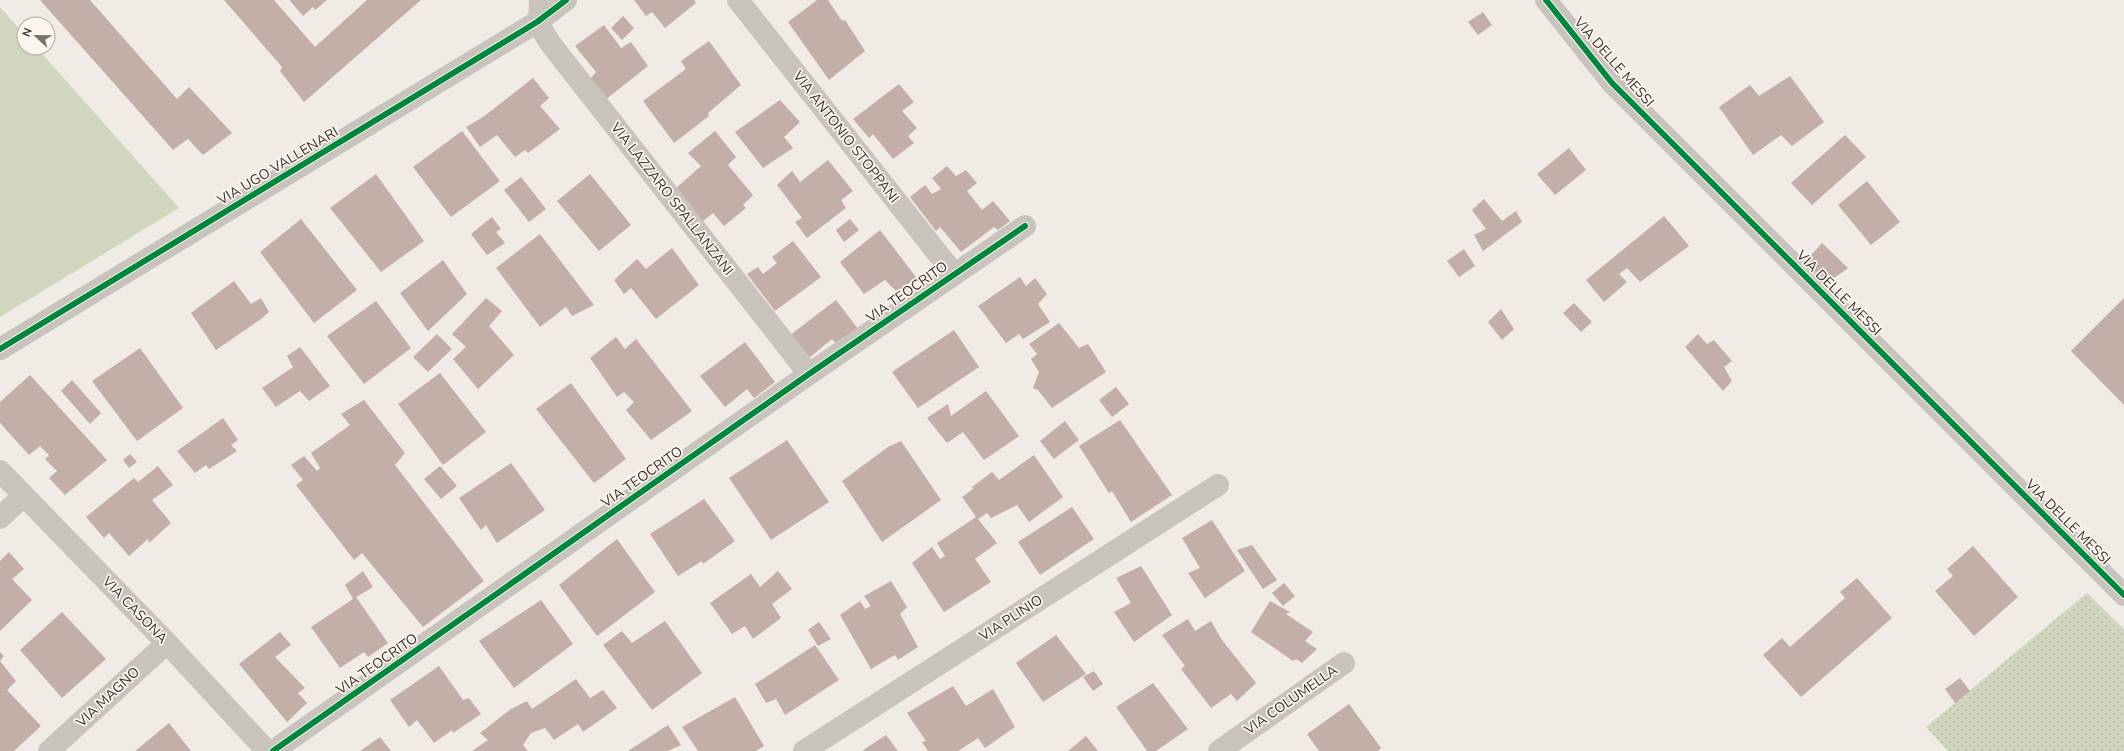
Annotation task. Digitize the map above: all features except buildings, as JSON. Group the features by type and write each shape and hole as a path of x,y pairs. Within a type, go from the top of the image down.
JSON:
{"street":[{"name":"VIA UGO VALLENARI","path":"0,349 537,22 566,0"},
{"name":"VIA ANTONIO STOPPANI","path":"738,0 954,274"},
{"name":"VIA DELLE MESSI","path":"1546,0 1612,83 2124,595"},
{"name":"VIA LAZZARO SPALLANZANI","path":"537,22 550,43 809,374"},
{"name":"VIA TEOCRITO","path":"274,751 809,374 1026,226"},
{"name":"VIA CASONA","path":"0,471 167,643 267,751"},
{"name":"VIA PLINIO","path":"804,751 1218,485"},
{"path":"0,518 23,496"},
{"name":"VIA MAGNO","path":"49,751 167,643"},
{"name":"VIA COLUMELLA","path":"1219,751 1344,663"}],"lane":[{"path":"537,22 538,0"}],"green space":[{"path":"0,7 16,25 16,56 44,56 179,208 0,317"},
{"path":"2087,593 2124,629 2124,751 1948,751 1926,727"}],"cycle path":[{"path":"0,349 537,22 566,0"},
{"path":"1546,0 1612,83 2124,595"},
{"path":"273,751 809,374 1025,226"}]}
